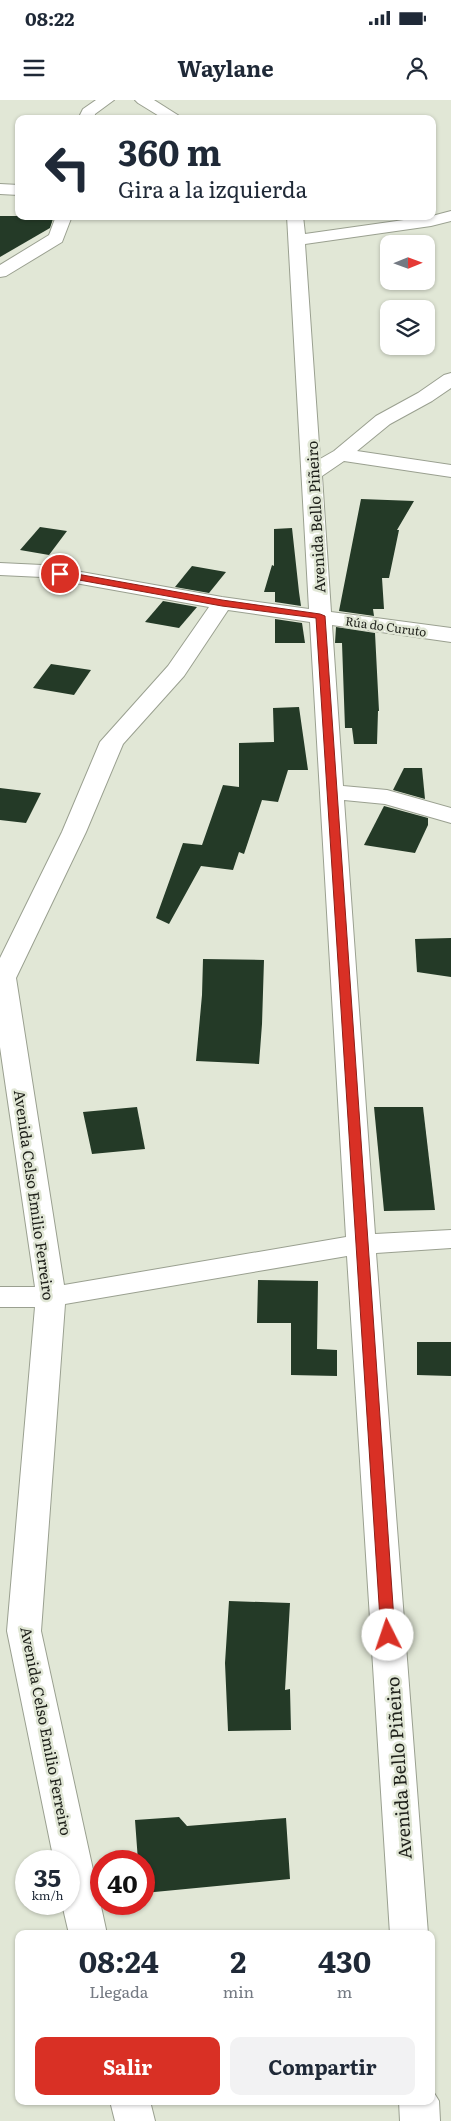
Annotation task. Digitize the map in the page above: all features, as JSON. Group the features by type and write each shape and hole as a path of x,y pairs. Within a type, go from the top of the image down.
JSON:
{"street":[{"path":"87,115 88,112 106,100"},
{"path":"142,100 169,115"},
{"path":"0,189 15,190"},
{"path":"297,240 431,222 451,216"},
{"path":"0,272 56,238 63,220"},
{"name":"Avenida Bello Piñeiro","path":"295,220 320,616 409,1930"},
{"path":"312,473 341,455 384,420 451,379"},
{"path":"341,455 451,471"},
{"path":"0,569 42,571 222,603 320,616"},
{"name":"Avenida Celso Emilio Ferreiro","path":"87,1930 24,1631 51,1298 2,978 74,832 112,742 176,671 222,603"},
{"name":"Rúa do Curuto","path":"320,616 451,635"},
{"path":"332,792 387,797 451,816"},
{"path":"0,1297 51,1298 362,1244 451,1239"},
{"path":"131,2105 135,2121"},
{"path":"419,2105 420,2121"}],"building":[{"path":"0,216 15,216 15,220 53,220 50,228 0,257"},
{"path":"361,499 414,501 397,530 399,530 389,578 382,578 384,609 373,609 374,616 339,611"},
{"path":"40,527 67,531 49,555 20,550"},
{"path":"292,528 301,606 275,602 275,592 264,592 272,565 274,566 274,529"},
{"path":"192,566 226,572 209,593 175,587"},
{"path":"163,601 197,607 179,628 145,622"},
{"path":"275,619 302,623 305,643 275,643"},
{"path":"336,627 375,633 379,711 377,744 354,744 352,728 345,728 342,643 335,643"},
{"path":"51,664 91,670 74,695 33,688"},
{"path":"299,707 308,770 288,770 278,802 262,800 244,854 239,852 233,870 201,866 169,924 156,918 183,843 202,845 223,785 239,787 239,743 274,742 273,708"},
{"path":"404,768 422,768 425,799 393,790"},
{"path":"0,788 41,793 26,823 0,820"},
{"path":"384,806 428,818 428,825 415,853 364,845"},
{"path":"451,938 451,977 417,972 415,939"},
{"path":"203,959 264,960 259,1064 196,1061"},
{"path":"137,1107 145,1149 92,1154 83,1112"},
{"path":"374,1107 423,1107 435,1210 384,1211"},
{"path":"258,1280 318,1281 317,1349 337,1350 337,1376 291,1375 291,1323 257,1323"},
{"path":"417,1342 451,1342 451,1376 417,1375"},
{"path":"229,1601 290,1603 285,1690 290,1689 291,1730 228,1731 225,1663"},
{"path":"179,1817 187,1826 286,1818 290,1879 155,1892 155,1850 137,1850 135,1820"}],"route":[{"path":"60,574 222,603 320,616 388,1635"}]}
